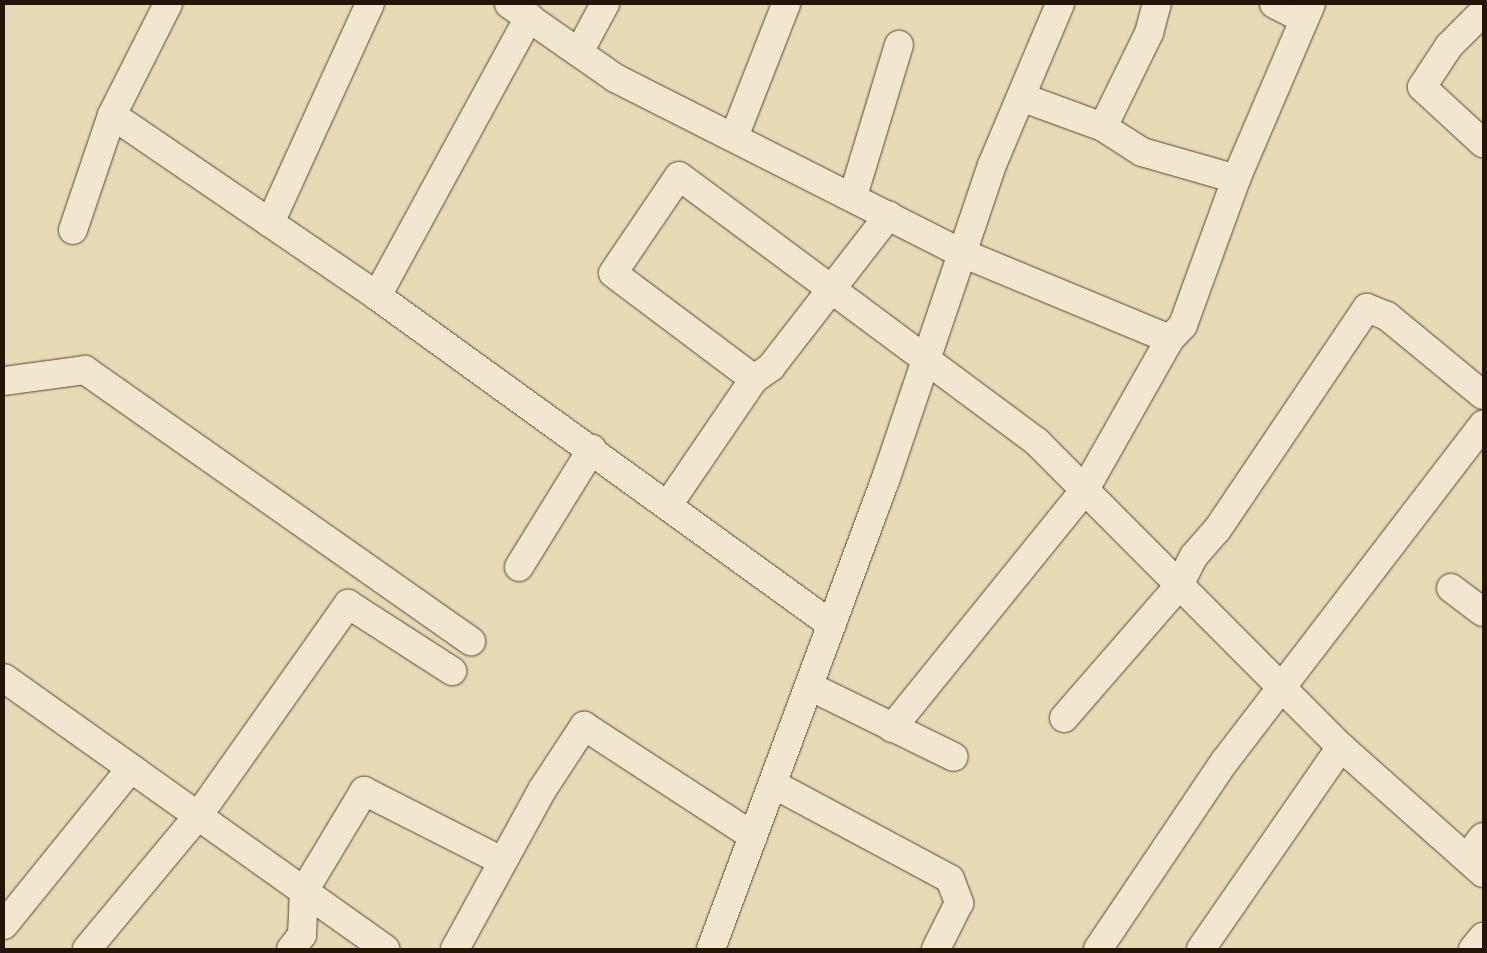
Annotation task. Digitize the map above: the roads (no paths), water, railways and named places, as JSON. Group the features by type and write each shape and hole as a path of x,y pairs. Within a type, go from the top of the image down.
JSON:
{"street":[{"path":"73,230 112,115 168,4"},
{"path":"270,223 370,4"},
{"path":"579,52 605,4"},
{"path":"734,137 786,4"},
{"path":"711,949 832,625 926,361 962,253 1021,97 1060,4"},
{"path":"1104,127 1149,33 1157,4"},
{"path":"892,728 1084,491 1170,338 1183,325 1236,179 1307,11 1274,4"},
{"path":"377,296 519,10 615,78 853,196 962,253 1170,338"},
{"path":"1483,12 1449,46 1422,88 1483,143"},
{"path":"853,196 900,45"},
{"path":"1021,97 1104,127 1142,152 1236,179"},
{"path":"112,115 377,296 832,625"},
{"path":"754,379 613,273 679,176 1037,442 1178,588 1282,689 1341,746 1475,866 1483,837"},
{"path":"668,505 754,379 771,367 889,215"},
{"path":"1064,718 1178,588 1194,556 1217,530 1367,308 1388,316 1483,395"},
{"path":"4,381 85,370 471,641"},
{"path":"1098,949 1225,762 1483,425"},
{"path":"519,567 592,450"},
{"path":"1451,588 1483,612"},
{"path":"87,949 198,816 348,604 452,671"},
{"path":"4,678 386,949"},
{"path":"809,686 954,757"},
{"path":"455,949 502,861 584,726 753,836"},
{"path":"1201,949 1341,746"},
{"path":"4,925 131,768"},
{"path":"773,784 950,879 958,903 936,949"},
{"path":"291,949 302,935 304,891 364,791 502,861"},
{"path":"1472,949 1483,937"}]}
